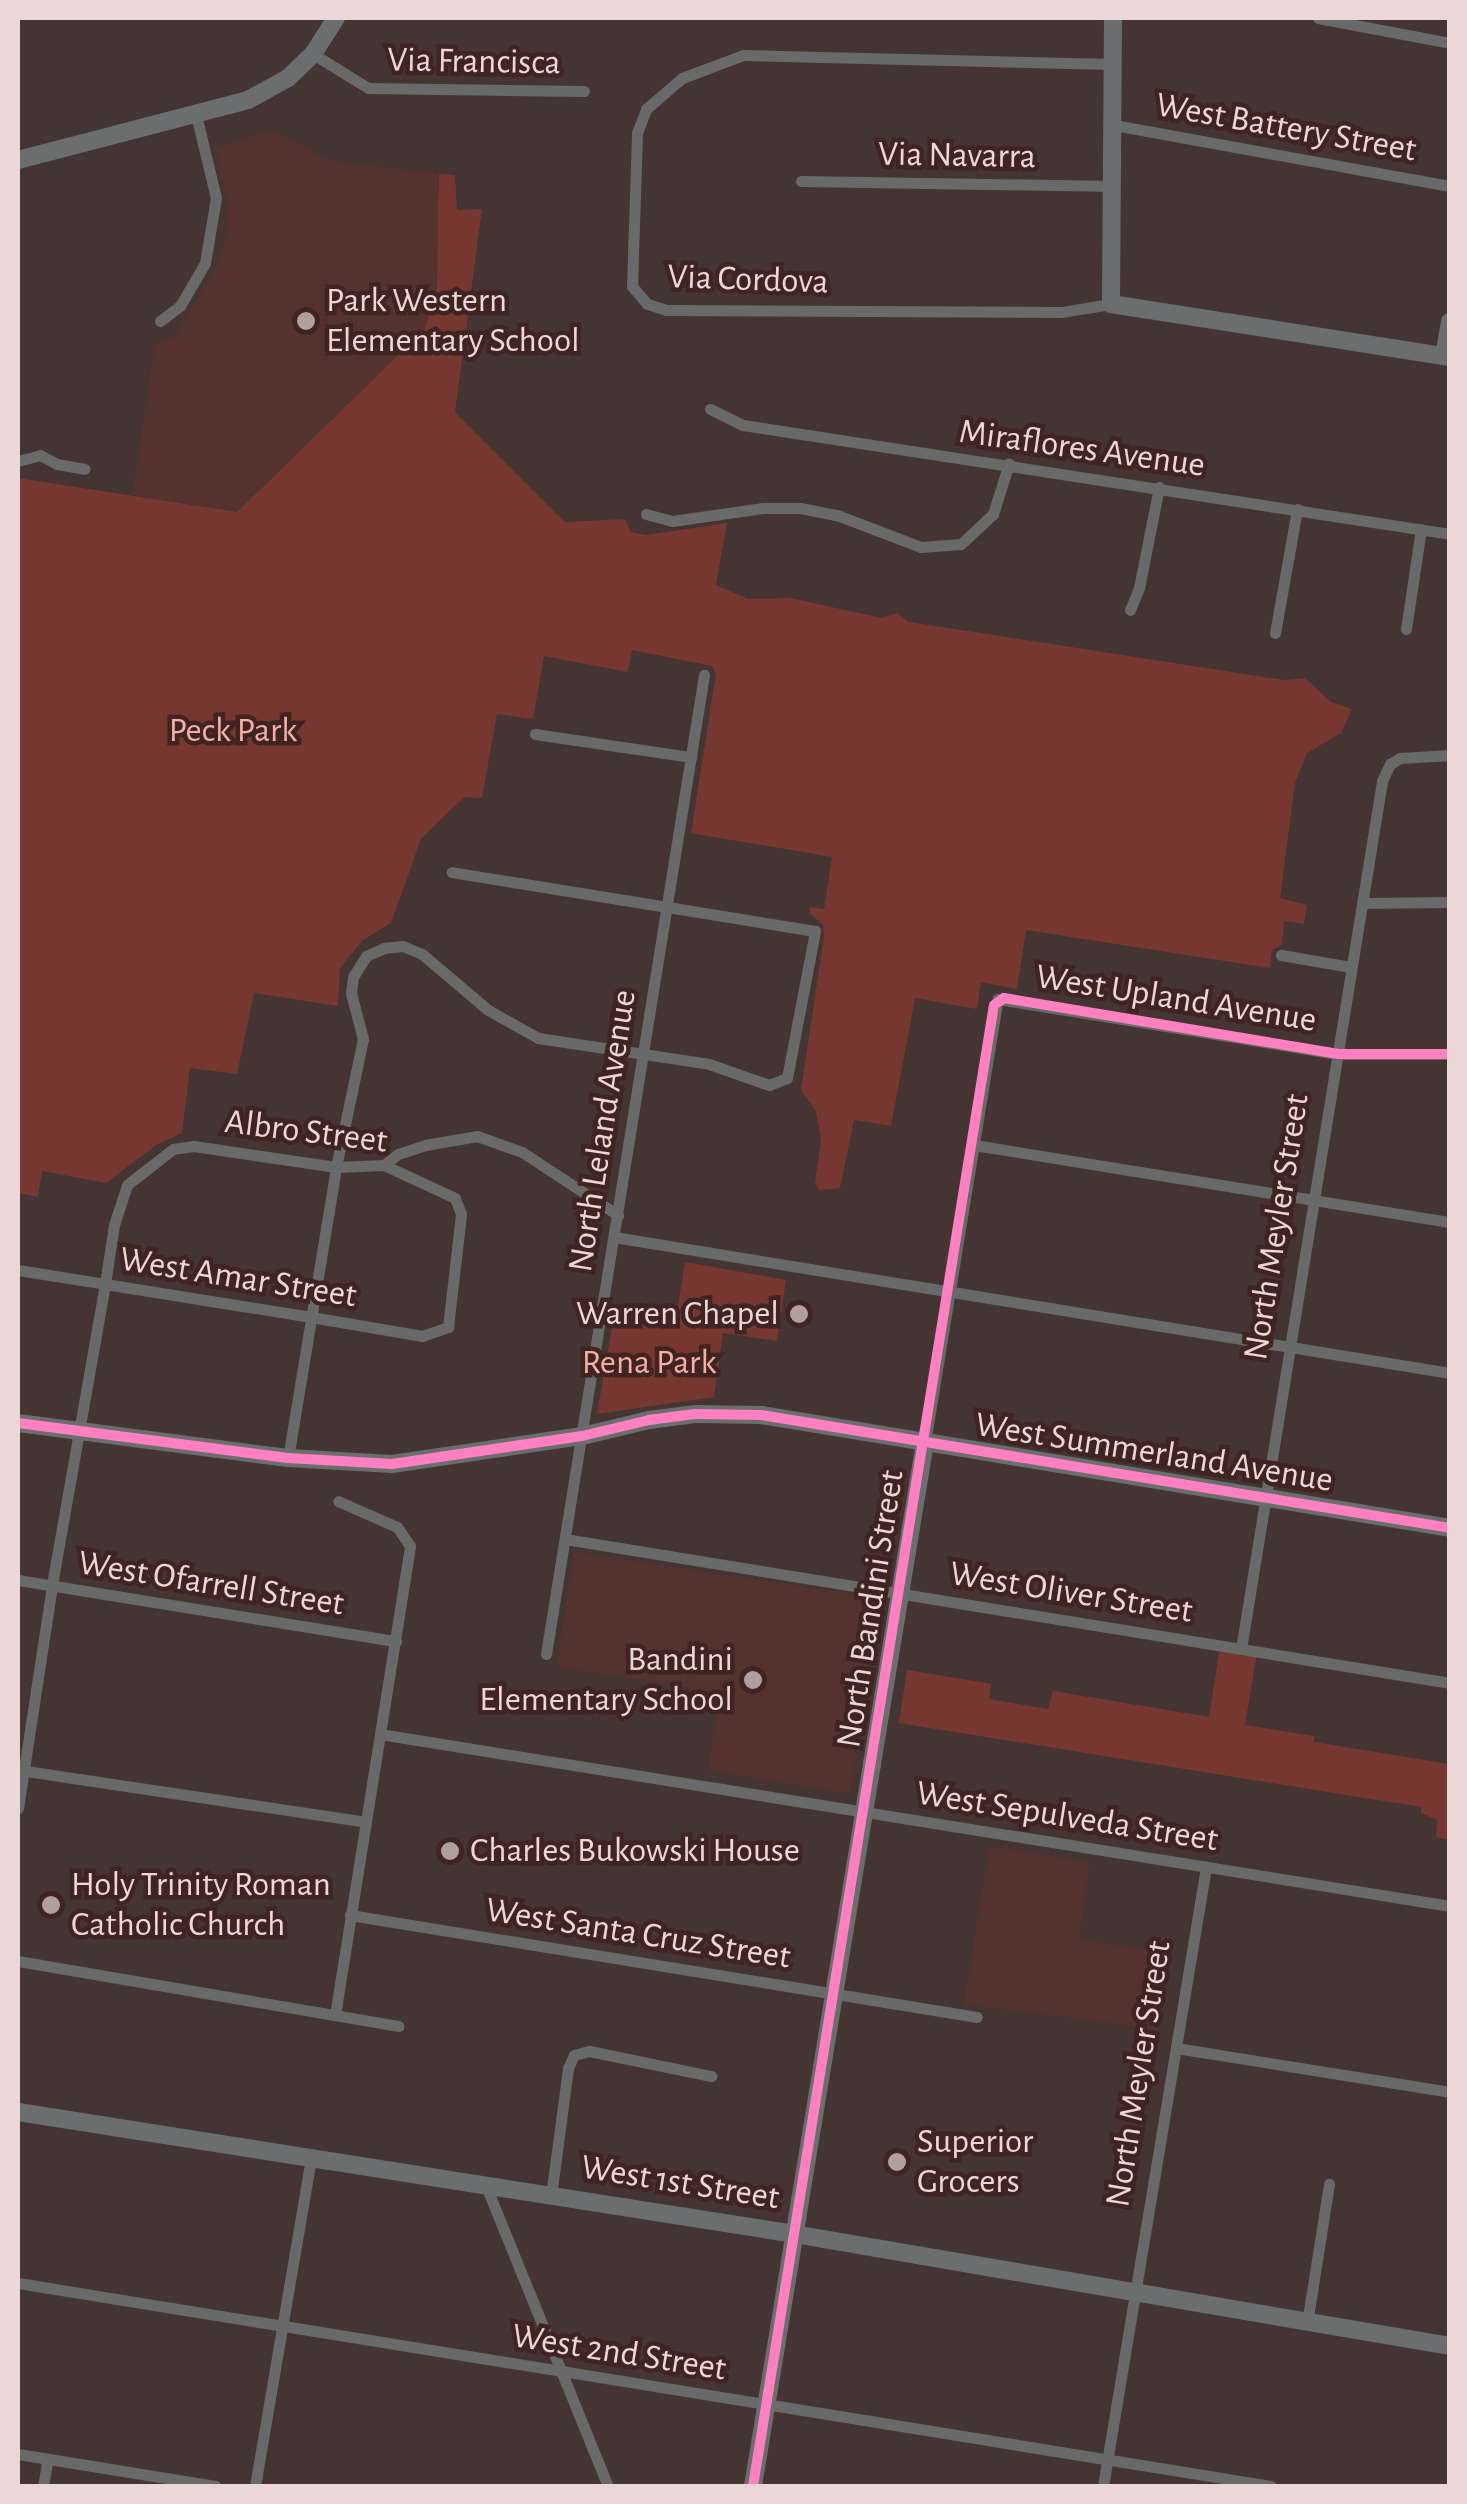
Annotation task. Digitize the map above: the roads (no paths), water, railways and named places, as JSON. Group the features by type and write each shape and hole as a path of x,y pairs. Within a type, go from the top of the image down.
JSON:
{"street":[{"path":"18,160 196,115 270,90 313,54 336,18"},
{"path":"1113,18 1112,304 1447,356 1450,322"},
{"path":"1318,18 1450,43"},
{"name":"Via Francisca","path":"313,54 368,88 584,91"},
{"name":"Via Cordova","path":"1112,64 743,55 682,78 646,109 637,133 632,286 646,304 666,310 1061,312 1112,304"},
{"path":"160,321 180,306 205,263 208,250 216,198 196,115"},
{"name":"West Battery Street","path":"1114,125 1450,186"},
{"name":"Via Navarra","path":"800,181 1113,186"},
{"name":"Miraflores Avenue","path":"710,410 743,425 1450,534"},
{"path":"18,461 40,455 58,464 85,469"},
{"path":"646,514 672,521 763,508 800,508 837,515 922,547 961,544 993,514 1009,463"},
{"path":"1130,610 1139,588 1158,487"},
{"path":"1275,633 1297,509"},
{"path":"1406,628 1421,529"},
{"name":"North Leland Avenue","path":"546,1654 704,675"},
{"path":"534,734 691,757"},
{"name":"North Meyler Street","path":"1242,1649 1382,780 1395,760 1450,756"},
{"path":"288,1458 336,1167 363,1039 351,992 353,977 366,956 384,948 404,946 441,966 488,1010 538,1038 709,1064 769,1085 788,1078 815,932 452,872"},
{"path":"1362,903 1450,902"},
{"path":"1281,954 1351,968"},
{"name":"West Upland Avenue","path":"1004,998 1338,1054 1450,1054"},
{"name":"North Bandini Street","path":"753,2486 833,1992 866,1814 994,1005 1004,998"},
{"path":"384,1165 398,1154 425,1145 476,1136 522,1152 618,1215"},
{"name":"Albro Street","path":"105,1284 118,1205 127,1185 173,1149 194,1146 336,1167 384,1165 455,1198 462,1214 448,1327"},
{"path":"974,1146 1450,1222"},
{"path":"614,1237 1450,1373"},
{"name":"West Amar Street","path":"18,1270 422,1336 448,1327"},
{"path":"18,1808 20,1770 105,1284"},
{"name":"West Summerland Avenue","path":"18,1423 288,1458 392,1464 582,1436 648,1420 728,1413 798,1420 1450,1528"},
{"path":"334,2015 410,1546 396,1528 338,1501"},
{"name":"West Oliver Street","path":"565,1539 1450,1683"},
{"name":"West Ofarrell Street","path":"18,1580 396,1641"},
{"name":"West Sepulveda Street","path":"380,1734 1450,1906"},
{"path":"20,1770 366,1822"},
{"name":"North Meyler Street","path":"1103,2486 1206,1867"},
{"name":"West Santa Cruz Street","path":"350,1915 977,2017"},
{"path":"18,1960 398,2026"},
{"path":"1176,2048 1450,2092"},
{"path":"551,2196 568,2068 574,2055 589,2051 711,2076"},
{"name":"West 1st Street","path":"18,2112 794,2234 1450,2346"},
{"path":"255,2486 311,2158"},
{"path":"1308,2322 1329,2184"},
{"path":"486,2186 608,2486"},
{"name":"West 2nd Street","path":"18,2283 1271,2486"},
{"path":"18,2454 215,2486"},
{"path":"43,2486 48,2459"}],"place":[{"name":"Park Western Elementary School","path":"306,321"},
{"name":"Warren Chapel","path":"799,1314"},
{"name":"Bandini Elementary School","path":"753,1680"},
{"name":"Charles Bukowski House","path":"450,1851"},
{"name":"Holy Trinity Roman Catholic Church","path":"51,1905"},
{"name":"Superior Grocers","path":"897,2162"}],"park label":[{"name":"Peck Park","path":"233,731"},
{"name":"Rena Park","path":"649,1363"}]}
